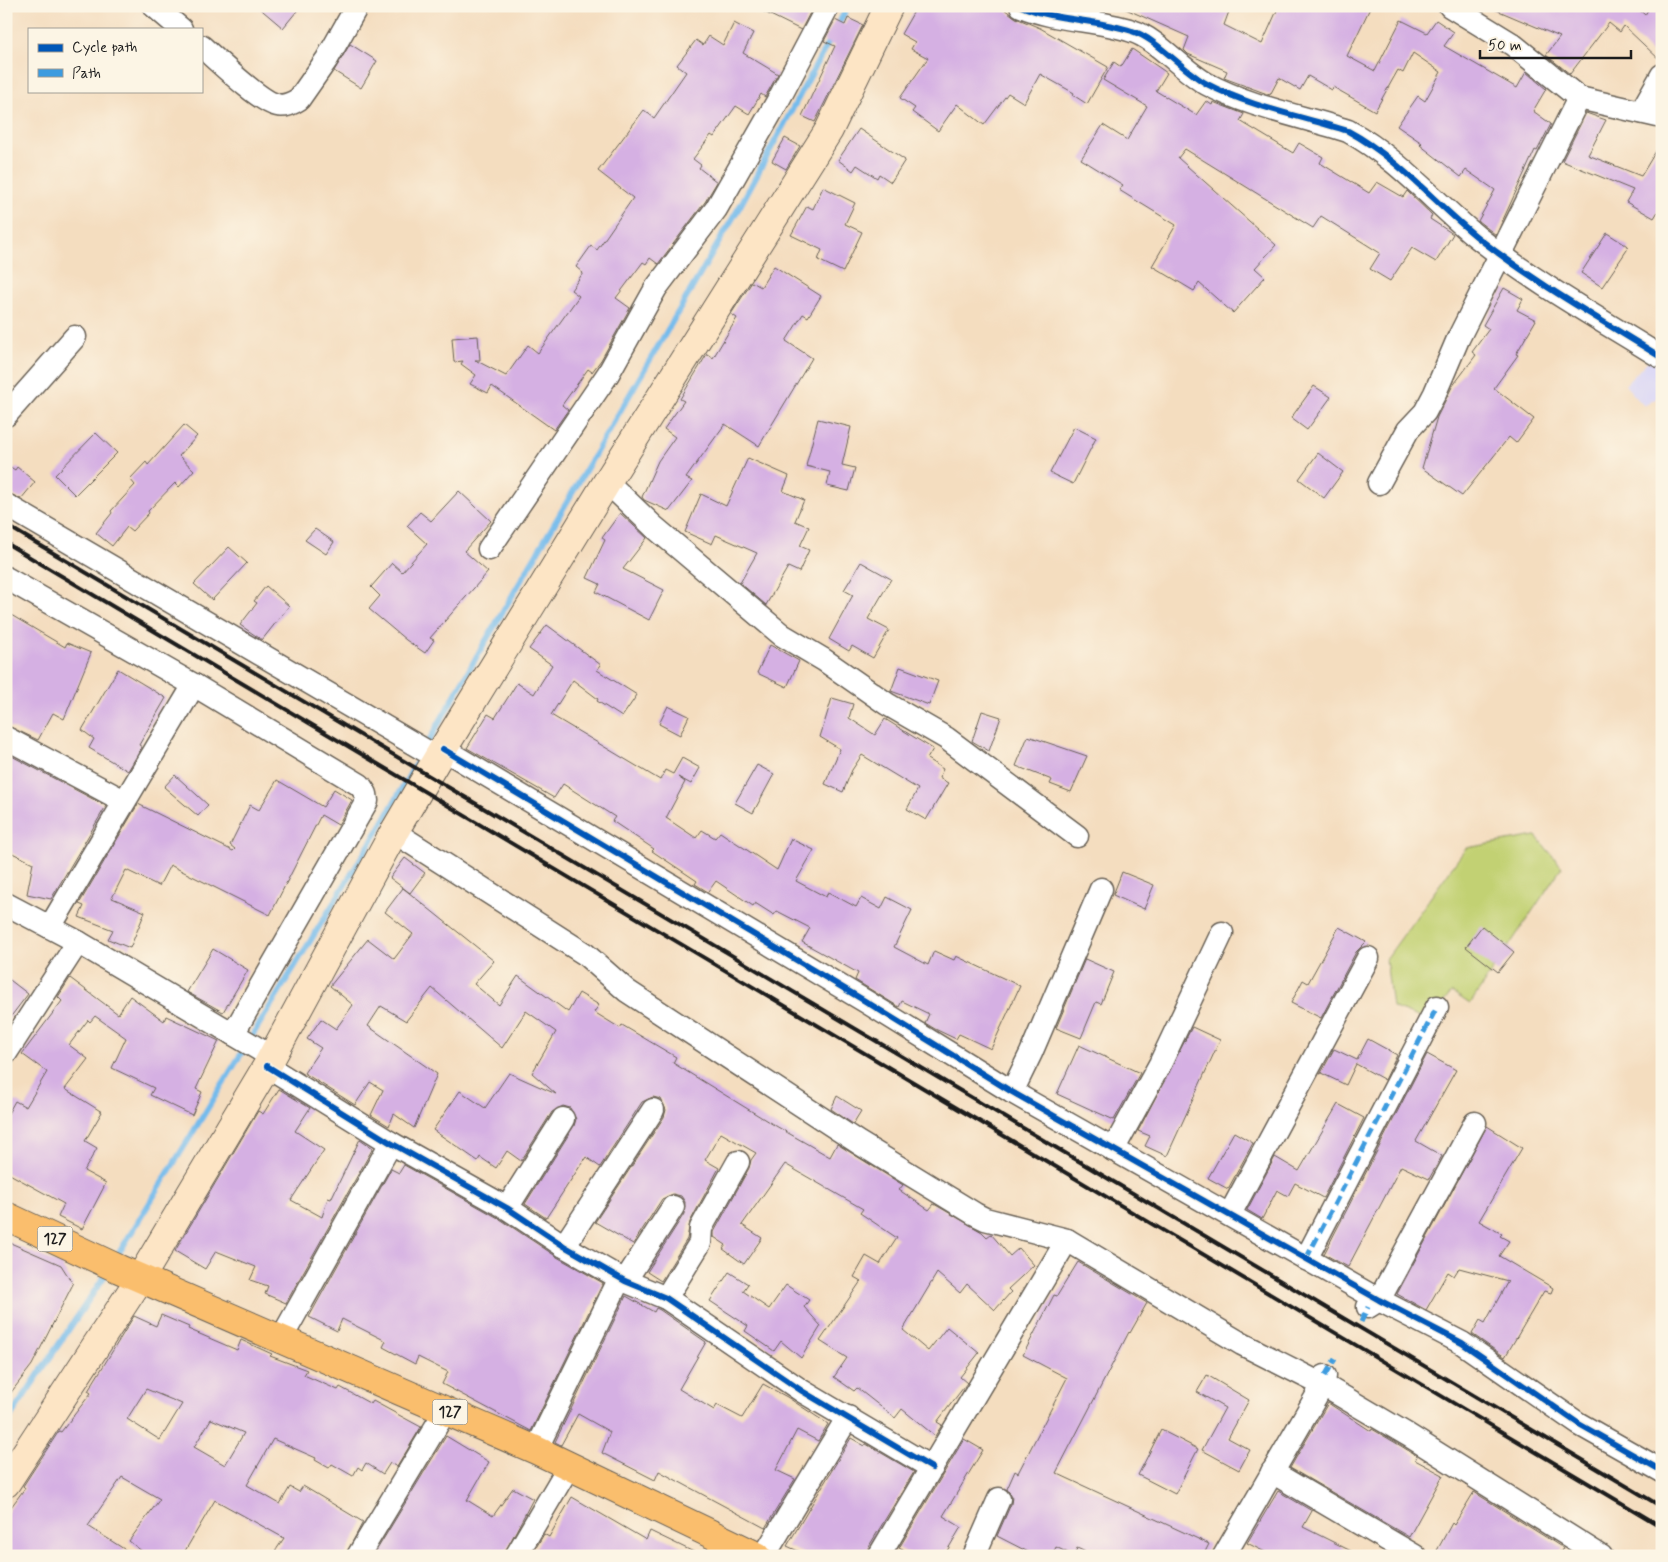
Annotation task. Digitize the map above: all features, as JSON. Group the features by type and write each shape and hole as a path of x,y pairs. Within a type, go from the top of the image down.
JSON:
{"main road":[{"path":"6,1483 121,1269 254,1049 394,832 429,749 607,482 825,136 890,6"},
{"name":"127","path":"6,1216 121,1269 536,1450 757,1556"}],"street":[{"path":"154,6 179,28"},
{"path":"202,47 261,96 276,105 293,103 299,99 328,58 357,6"},
{"path":"489,549 608,374 656,288 716,209 780,97 828,6"},
{"path":"1021,6 1036,13 1132,30 1147,39 1184,68 1228,94 1348,131 1372,144 1471,231 1502,255 1659,356"},
{"path":"1450,6 1512,44 1579,98 1651,114 1662,76"},
{"path":"1379,483 1408,430 1425,412 1458,339 1502,255 1579,98"},
{"path":"6,415 75,337"},
{"path":"607,482 653,526 782,635 824,660 887,704 946,738 1077,836"},
{"path":"6,505 865,1001 1012,1092 1230,1214 1306,1259 1374,1304 1462,1343 1580,1424 1662,1471"},
{"path":"6,578 194,685 360,785 366,794 367,801 254,1049"},
{"path":"50,927 194,685"},
{"path":"6,738 124,800"},
{"path":"394,832 585,954 627,990 859,1144 980,1216 1066,1240 1242,1344 1324,1381 1601,1556"},
{"path":"1012,1092 1031,1053 1102,889"},
{"path":"6,904 78,942 254,1049 391,1143 507,1208 564,1246 623,1280 666,1298 802,1391 848,1416 932,1468"},
{"path":"1113,1150 1160,1064 1222,933"},
{"path":"6,1053 78,942"},
{"path":"1230,1214 1368,958"},
{"path":"1306,1259 1437,1007"},
{"path":"564,1246 653,1110"},
{"path":"507,1208 563,1119"},
{"path":"1374,1304 1476,1123"},
{"path":"281,1339 391,1143"},
{"path":"666,1298 700,1243 701,1228 738,1162"},
{"path":"536,1450 623,1280 673,1207"},
{"path":"879,1556 1066,1240"},
{"path":"1224,1556 1324,1381"},
{"path":"358,1556 446,1410"},
{"path":"764,1556 848,1416"},
{"path":"516,1556 569,1466"},
{"path":"1272,1472 1415,1556"},
{"path":"974,1556 1000,1499"}],"shaded area":[{"path":"1662,346 1662,395 1644,406 1625,385"}],"green space":[{"path":"1536,836 1562,867 1470,1004 1452,992 1428,1021 1392,1007 1386,959 1466,848"}],"building":[{"path":"257,6 301,6 283,28"},
{"path":"752,6 805,6 812,9 801,30"},
{"path":"917,6 1000,6 1016,18 1040,28 1108,67 1087,104 1073,95 1074,93 1040,74 1024,103 1008,93 984,125 957,104 938,131 912,112 915,108 900,98 928,58 911,49 915,42 901,34"},
{"path":"1119,6 1231,6 1224,25 1262,44 1279,6 1371,6 1347,56 1375,71 1401,20 1427,33 1436,20 1454,32 1444,46 1517,88 1526,72 1546,89 1533,111 1551,124 1537,151 1535,150 1496,235 1478,221 1495,190 1466,170 1461,177 1420,145 1422,143 1397,126 1418,96 1425,101 1441,72 1413,53 1403,73 1398,70 1375,111 1333,87 1332,90 1308,76 1300,90 1279,78 1270,95 1224,78 1227,71 1188,54 1184,50 1189,37"},
{"path":"1487,6 1635,6 1645,15 1650,6 1662,6 1662,62 1624,26 1620,32 1609,23 1570,74 1546,55 1560,37"},
{"path":"848,18 863,25 815,122 802,116 835,46 824,41 835,20 845,25"},
{"path":"734,23 753,33 743,53 778,74 765,97 761,94 749,114 736,106 714,137 711,135 693,159 701,165 699,168 717,182 705,202 658,264 650,258 646,264 643,262 616,298 630,308 601,360 592,372 588,369 562,405 568,410 554,430 492,386 488,393 470,384 476,375 461,364 463,361 454,362 452,338 478,336 480,360 475,360 506,376 528,345 538,353 579,296 571,290 583,273 576,267 591,246 597,250 633,198 598,171 644,110 654,118 686,72 677,65 696,40 703,45 709,36 723,45"},
{"path":"350,44 377,61 361,88 334,71"},
{"path":"1132,49 1167,73 1156,91 1196,115 1206,101 1212,105 1213,102 1244,114 1240,121 1293,153 1299,143 1323,157 1320,163 1369,193 1377,182 1403,197 1407,191 1432,215 1430,219 1453,234 1436,262 1412,248 1390,281 1370,269 1380,253 1321,216 1313,228 1185,149 1178,158 1276,245 1255,268 1265,277 1233,313 1199,283 1194,291 1152,266 1176,225 1119,190 1123,185 1081,159 1103,125 1127,140 1147,106 1103,80 1114,62 1121,67"},
{"path":"1586,113 1606,120 1588,155 1641,176 1662,141 1662,205 1654,218 1626,202 1633,190 1562,161"},
{"path":"859,129 905,160 891,182 879,174 877,178 857,165 853,171 838,160"},
{"path":"785,138 800,146 786,169 772,161"},
{"path":"823,187 855,203 845,224 862,232 843,272 818,260 822,250 791,235 807,206 813,209"},
{"path":"1607,233 1629,247 1602,287 1581,273"},
{"path":"774,266 821,296 808,317 803,314 786,341 812,358 759,446 725,424 686,478 692,481 669,511 644,500 642,497 658,461 675,437 664,429 684,401 680,399 707,354 713,358 737,318 731,314 752,282 761,287"},
{"path":"1504,288 1523,299 1517,310 1536,320 1516,354 1518,355 1494,388 1534,419 1516,443 1509,437 1462,496 1422,468 1437,417 1452,387 1476,355 1472,352 1489,329 1483,325"},
{"path":"1314,386 1331,397 1307,430 1291,418"},
{"path":"818,419 851,427 842,465 855,468 849,491 827,486 830,472 806,466"},
{"path":"184,425 197,436 179,456 194,470 179,487 175,483 132,531 127,527 112,546 96,533 112,513 111,511 135,485 130,479 146,462 148,465"},
{"path":"1074,427 1096,438 1073,484 1050,473"},
{"path":"96,433 117,453 75,495 55,475"},
{"path":"1318,453 1343,472 1324,498 1299,479"},
{"path":"748,458 789,476 783,491 804,500 795,521 809,527 800,546 809,550 799,572 788,567 766,605 740,583 757,553 716,535 712,544 685,532 701,494 726,506"},
{"path":"6,464 15,470 17,467 35,482 21,499 6,492"},
{"path":"459,491 491,521 464,551 488,572 430,638 434,640 425,653 406,640 369,609 380,596 371,587 392,563 402,572 427,544 407,526 420,512 431,521"},
{"path":"620,513 647,538 623,569 664,590 649,620 596,592 600,584 587,578 605,540 602,538"},
{"path":"315,529 334,542 326,554 305,540"},
{"path":"229,547 247,563 212,600 194,584"},
{"path":"861,562 891,579 868,619 889,630 873,658 852,646 849,651 829,639 853,595 844,590"},
{"path":"266,586 289,606 262,640 240,625 257,603 254,601"},
{"path":"6,612 65,647 67,643 91,653 64,719 53,713 38,740 6,725"},
{"path":"547,625 601,665 597,670 637,695 622,717 597,701 598,699 573,680 551,715 660,780 665,770 673,774 682,758 700,768 691,784 678,777 685,782 666,818 696,838 702,830 715,838 720,832 777,870 791,839 814,850 796,881 826,897 828,892 856,907 861,898 881,909 887,897 912,910 894,947 928,965 934,951 954,960 956,956 1020,986 991,1049 959,1034 956,1039 935,1029 925,1023 929,1014 902,1001 899,1007 855,980 858,973 802,942 810,928 777,911 774,915 755,903 753,906 716,881 708,892 695,884 697,881 612,821 615,817 563,784 554,798 467,748 488,714 495,718 517,683 534,694 552,665 529,649"},
{"path":"770,645 799,661 787,687 757,673"},
{"path":"900,667 938,681 929,705 891,691"},
{"path":"118,669 166,698 139,745 142,747 128,771 89,748 94,739 82,730"},
{"path":"832,698 853,704 849,718 875,735 885,719 933,749 927,759 943,769 939,778 948,783 926,820 907,809 918,789 862,755 852,770 843,792 825,784 840,749 820,737"},
{"path":"668,706 689,716 680,735 659,724"},
{"path":"982,711 1001,717 989,751 972,741"},
{"path":"1028,736 1087,756 1071,792 1050,784 1052,780 1016,766"},
{"path":"6,753 106,806 51,899 27,894 33,863 6,850"},
{"path":"757,765 774,774 753,813 735,803"},
{"path":"175,775 208,805 198,816 164,787"},
{"path":"277,780 323,807 334,789 352,800 338,825 321,815 270,915 170,865 159,886 126,870 112,898 145,912 130,948 108,939 113,930 79,917 84,906 79,904 138,804 233,851 235,849 230,845 250,805 259,810"},
{"path":"405,858 425,873 410,893 390,878"},
{"path":"1122,872 1154,885 1144,909 1113,895"},
{"path":"403,888 494,961 474,984 499,1005 518,976 568,1012 579,993 599,1005 594,1012 620,1028 622,1025 676,1057 673,1063 769,1122 830,1157 837,1144 903,1185 899,1190 929,1210 934,1204 982,1232 987,1237 991,1234 1010,1256 1019,1248 1034,1265 1008,1289 1011,1292 995,1310 967,1284 960,1293 937,1273 903,1330 928,1351 947,1327 979,1353 960,1377 967,1383 937,1422 942,1425 935,1436 902,1409 895,1418 857,1388 854,1391 834,1377 847,1358 820,1341 861,1281 854,1277 866,1256 880,1264 897,1238 860,1213 863,1209 785,1164 742,1225 762,1238 744,1264 723,1249 726,1245 714,1237 714,1232 756,1153 721,1133 705,1160 719,1168 690,1222 687,1239 661,1281 647,1272 684,1214 685,1202 681,1196 673,1194 662,1199 633,1244 595,1222 664,1117 666,1110 661,1099 653,1097 642,1102 600,1167 586,1157 546,1218 525,1204 574,1126 576,1119 570,1108 563,1106 552,1112 521,1161 507,1151 496,1168 480,1157 478,1161 433,1130 460,1091 485,1108 509,1073 556,1094 532,1073 556,1032 526,1011 502,1048 432,988 406,1021 381,1006 368,1026 437,1074 414,1128 394,1114 389,1126 371,1115 383,1090 370,1082 355,1105 304,1073 321,1048 307,1039 321,1019 336,1029 353,1005 330,986 368,939 394,959 413,934 385,912"},
{"path":"1482,926 1514,952 1498,972 1466,947"},
{"path":"1339,927 1366,942 1356,952 1321,1018 1291,1003 1303,980 1308,983"},
{"path":"213,949 248,970 223,1012 187,992"},
{"path":"1085,959 1114,972 1101,1004 1096,1002 1081,1038 1056,1028"},
{"path":"6,977 28,994 6,1023"},
{"path":"70,978 118,1014 130,996 164,1021 166,1016 219,1041 196,1089 202,1092 192,1115 150,1095 154,1088 112,1068 126,1038 95,1016 90,1022 88,1020 69,1045 88,1059 65,1089 102,1112 85,1141 97,1148 84,1171 106,1183 82,1229 58,1217 64,1204 6,1172 6,1117 15,1101 26,1107 47,1072 22,1054 62,1001 58,997"},
{"path":"1192,1027 1220,1040 1167,1156 1145,1146 1150,1136 1138,1131"},
{"path":"1368,1039 1397,1055 1385,1080 1356,1064 1346,1085 1321,1073 1334,1049 1357,1060"},
{"path":"1079,1045 1140,1073 1114,1120 1057,1094"},
{"path":"1427,1054 1456,1070 1416,1141 1442,1156 1429,1179 1401,1166 1348,1267 1324,1254"},
{"path":"279,1089 310,1108 295,1131 324,1150 291,1200 322,1217 328,1198 331,1199 360,1139 373,1148 286,1303 265,1294 268,1286 250,1280 256,1267 216,1251 205,1269 175,1251 258,1111 263,1114"},
{"path":"837,1096 861,1111 853,1124 831,1109"},
{"path":"1338,1104 1364,1118 1323,1198 1295,1183 1288,1196 1277,1190 1262,1219 1247,1210 1275,1157 1299,1171"},
{"path":"1487,1126 1522,1148 1479,1221 1502,1234 1500,1236 1509,1241 1499,1256 1553,1288 1551,1293 1544,1291 1505,1357 1472,1334 1480,1320 1485,1323 1508,1281 1459,1268 1454,1276 1448,1272 1426,1310 1397,1294"},
{"path":"1234,1132 1253,1143 1228,1189 1208,1178"},
{"path":"404,1165 500,1219 557,1257 603,1283 531,1431 442,1384 448,1372 418,1357 415,1364 383,1347 386,1341 342,1319 337,1331 309,1317 391,1169 399,1173"},
{"path":"6,1241 61,1265 73,1284 32,1365 6,1399"},
{"path":"1078,1262 1147,1303 1129,1332 1056,1473 1209,1544 1203,1556 1094,1556 1077,1548 1074,1556 1056,1547 1052,1556 1036,1556 997,1536 1011,1504 1012,1497 1007,1489 1015,1471 1018,1473 1067,1378 1023,1355 1054,1295 1057,1296"},
{"path":"729,1272 748,1284 743,1291 769,1309 786,1285 809,1300 804,1307 821,1326 801,1358 781,1341 774,1351 745,1331 748,1326 710,1301"},
{"path":"626,1296 654,1312 656,1308 660,1310 706,1342 679,1389 714,1410 717,1405 742,1418 763,1384 787,1397 828,1424 818,1441 797,1430 776,1470 795,1479 765,1528 659,1471 655,1480 602,1453 610,1432 578,1414 561,1445 555,1442"},
{"path":"161,1315 237,1350 241,1340 272,1354 270,1356 307,1370 304,1375 338,1390 340,1387 371,1404 373,1401 421,1427 397,1467 390,1463 383,1474 366,1463 362,1470 358,1467 353,1476 332,1464 329,1468 315,1460 316,1458 273,1439 247,1485 280,1504 290,1487 299,1492 303,1486 363,1522 345,1556 272,1556 284,1538 215,1500 182,1556 148,1556 129,1541 160,1499 122,1477 88,1526 135,1556 6,1556 6,1514 25,1488 23,1486 59,1431 61,1432 91,1393 88,1391 134,1316 156,1326","holes":["146,1389 182,1404 160,1440 127,1419","211,1419 244,1433 225,1465 194,1447"]},
{"path":"1207,1375 1249,1400 1228,1438 1250,1450 1239,1470 1202,1450 1225,1408 1197,1392"},
{"path":"1328,1403 1371,1431 1372,1429 1417,1456 1415,1460 1443,1475 1409,1537 1290,1468"},
{"path":"1161,1430 1198,1449 1175,1494 1138,1475"},
{"path":"446,1436 489,1462 467,1500 493,1516 513,1488 533,1499 503,1556 373,1556"},
{"path":"851,1438 865,1446 866,1444 914,1472 863,1556 809,1556 787,1546"},
{"path":"964,1439 983,1450 943,1516 961,1527 944,1556 913,1556 899,1548"},
{"path":"1278,1491 1312,1511 1303,1527 1361,1556 1273,1556 1247,1543"},
{"path":"1474,1492 1563,1548 1558,1556 1434,1556 1452,1523 1454,1525"},
{"path":"572,1497 646,1540 650,1531 702,1556 531,1556 544,1534 549,1537"}],"waterway":[{"path":"114,1261 379,829 481,649 740,206 848,6"},
{"path":"6,1423 108,1271"}],"railway":[{"path":"6,525 1662,1507"},
{"path":"6,543 1662,1527"}],"marked path":[{"path":"1306,1259 1437,1007"},
{"path":"1361,1322 1368,1307"},
{"path":"1325,1376 1335,1359"}],"cycle path":[{"path":"1021,6 1048,15 1104,24 1132,31 1150,40 1198,78 1223,92 1258,105 1348,131 1383,154 1461,224 1521,269 1659,356"},
{"path":"443,749 865,1001 1012,1092 1379,1300 1462,1343 1579,1424 1662,1471"},
{"path":"267,1066 391,1143 507,1208 564,1246 625,1281 666,1298 802,1391 932,1468"}]}
